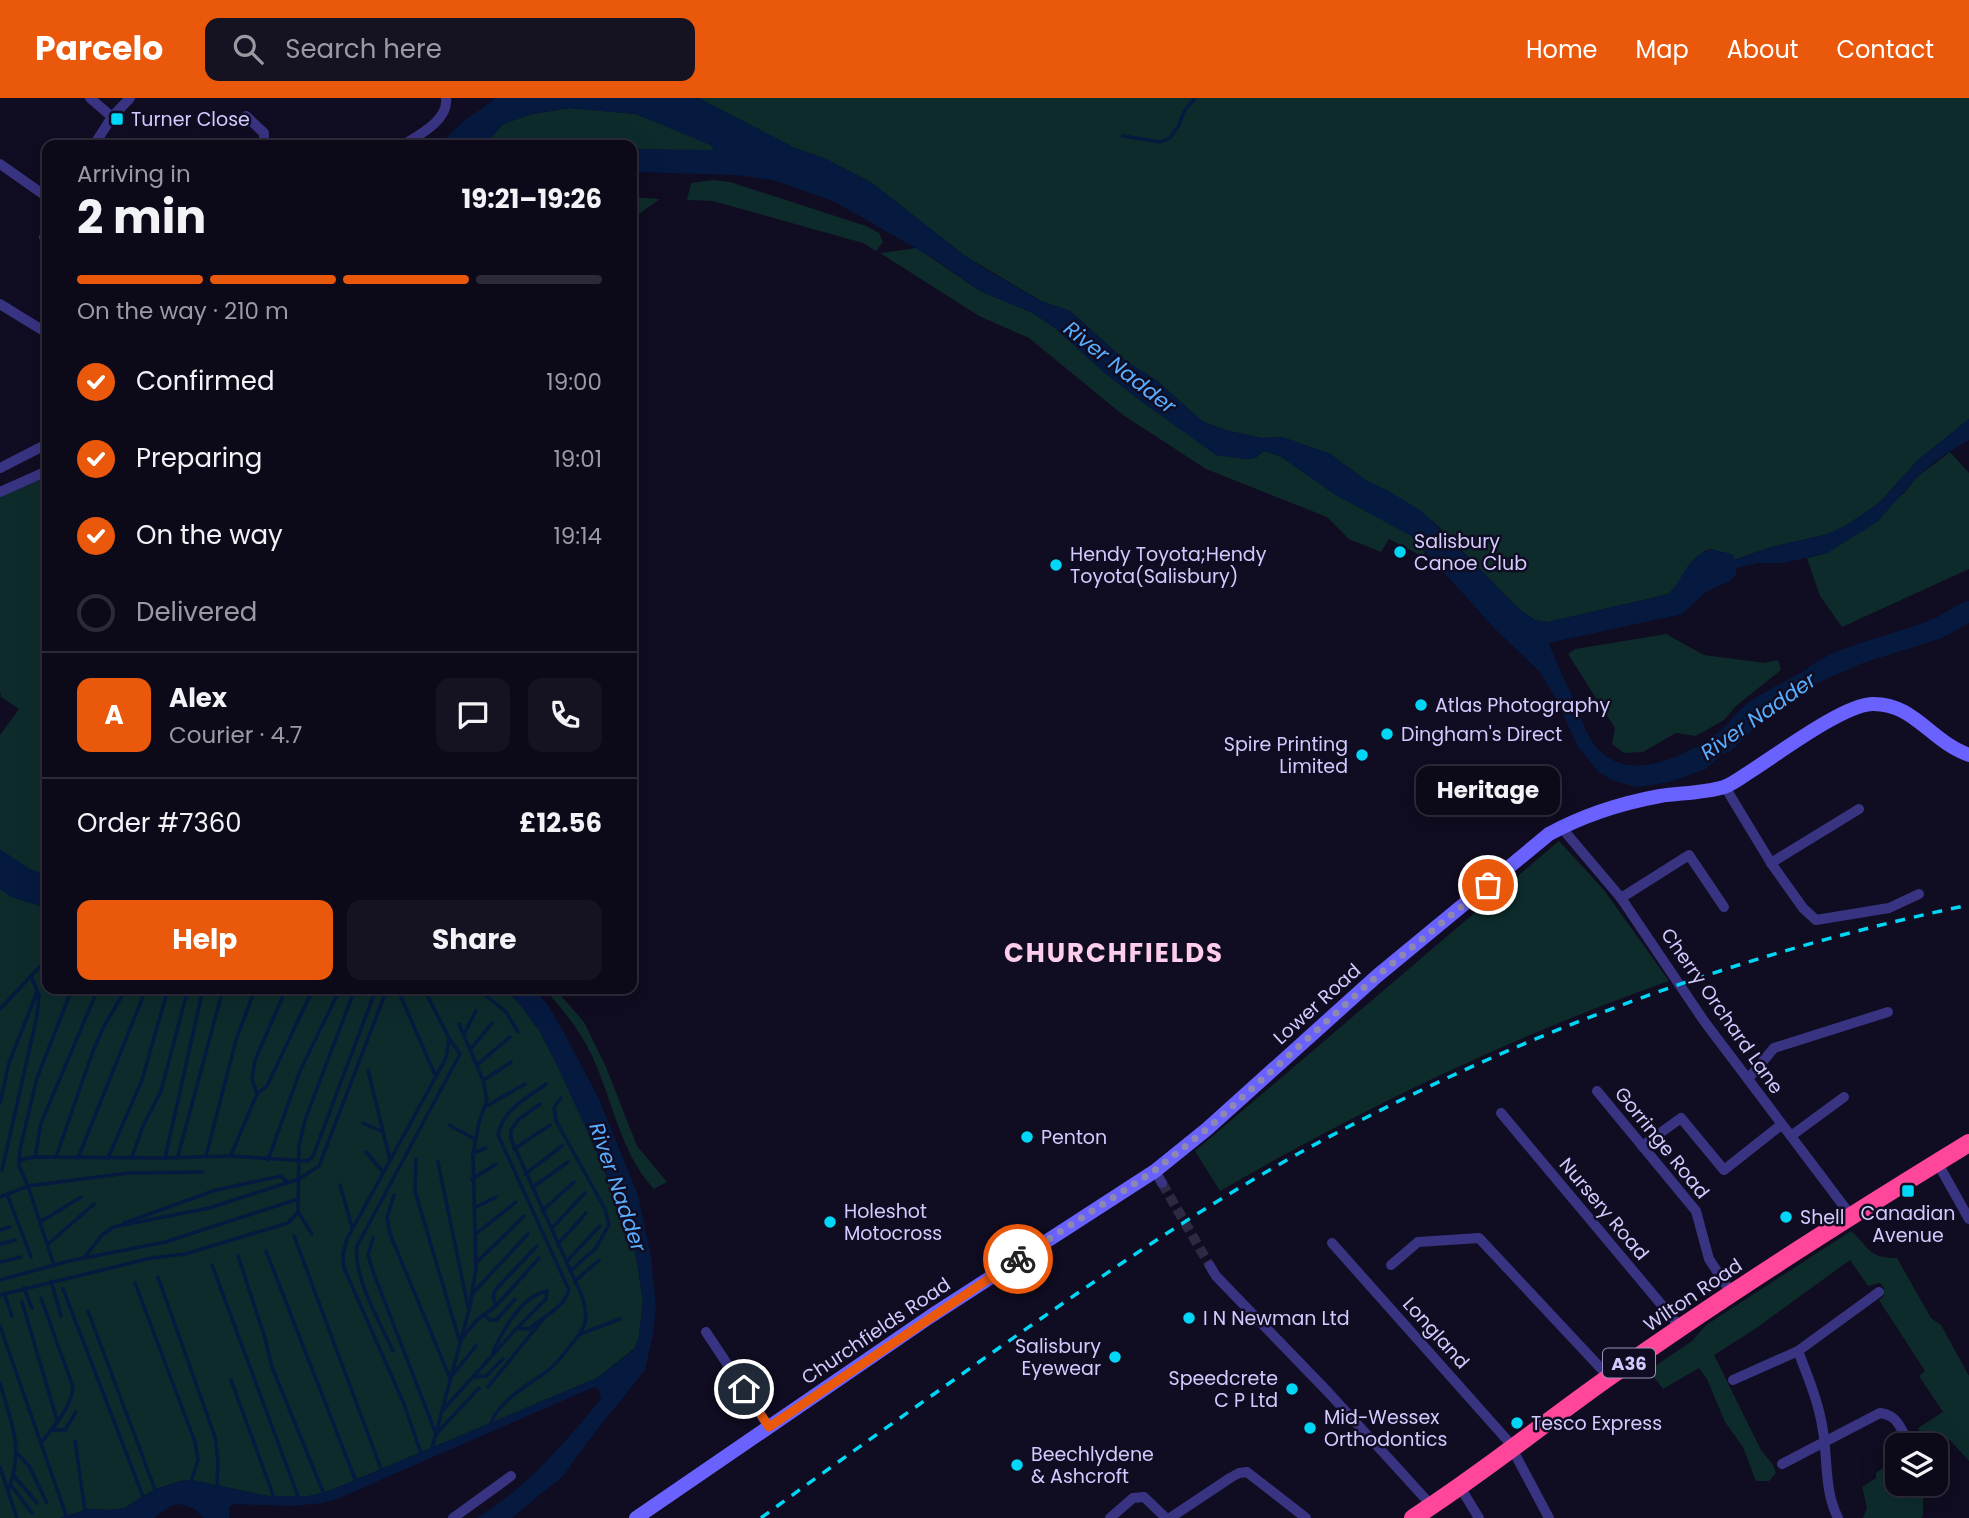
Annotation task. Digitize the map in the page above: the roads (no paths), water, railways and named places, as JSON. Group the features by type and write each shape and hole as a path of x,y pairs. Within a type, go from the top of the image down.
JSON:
{"highway":[{"name":"Wilton Road","path":"1413,1518 1681,1328 1969,1143"}],"street":[{"path":"90,98 113,117"},
{"path":"97,140 130,98"},
{"path":"411,140 427,130 442,115 447,102"},
{"path":"246,116 264,133 264,140"},
{"path":"0,164 42,193"},
{"path":"0,304 42,330"},
{"path":"0,468 42,447"},
{"path":"0,492 42,473"},
{"name":"Lower Road","path":"1207,1129 1377,976 1549,834 1561,827 1631,802 1725,787 1854,707 1869,704 1888,705 1903,710 1951,749 1969,755"},
{"path":"1725,787 1771,863 1803,908 1816,920 1889,908 1919,894"},
{"path":"1771,863 1859,809"},
{"name":"Cherry Orchard Lane","path":"1561,827 1621,898 1704,1021 1852,1217"},
{"path":"1621,898 1689,855 1724,907"},
{"path":"1748,1079 1774,1048 1888,1012"},
{"name":"Gorringe Road","path":"1597,1091 1696,1211 1709,1259 1732,1294"},
{"path":"1791,1136 1844,1097"},
{"name":"Nursery Road","path":"1501,1113 1681,1328"},
{"path":"1642,1146 1681,1118 1724,1170 1781,1125"},
{"name":"Churchfields Road","path":"636,1518 953,1302 1158,1177 1207,1129"},
{"path":"1937,1163 1969,1219"},
{"path":"1391,1265 1418,1242 1479,1238 1609,1377"},
{"name":"Longland","path":"1332,1243 1512,1447 1549,1518"},
{"path":"1210,1266 1216,1276 1344,1409 1432,1506"},
{"path":"1733,1380 1798,1351 1879,1292"},
{"path":"706,1332 769,1427"},
{"path":"1798,1351 1815,1397 1825,1441 1826,1481 1831,1504 1838,1518"},
{"path":"1782,1464 1880,1413 1889,1414 1896,1419 1903,1433"},
{"path":"1110,1518 1133,1498 1144,1497 1168,1518 1230,1478 1247,1472 1306,1518"},
{"path":"453,1518 511,1476"},
{"path":"1460,1487 1479,1518"}],"water":[{"name":"River Nadder","path":"496,98 698,98 795,148 826,159 872,183 965,256 1041,301 1070,311 1127,362 1156,380 1202,421 1225,430 1261,438 1282,437 1330,454 1367,481 1423,512 1520,610 1535,620 1548,622 1669,594 1691,562 1703,552 1712,549 1733,555 1735,560 1771,547 1828,534 1847,525 1879,503 1918,460 1969,419 1969,440 1942,456 1917,477 1877,522 1827,553 1784,563 1759,563 1736,568 1736,575 1731,580 1706,592 1682,614 1549,643 1591,739 1599,750 1624,764 1653,764 1696,747 1714,736 1740,709 1764,692 1848,647 1920,624 1969,601 1969,623 1942,638 1863,663 1810,686 1792,701 1777,706 1731,751 1722,754 1706,769 1669,782 1636,787 1612,780 1599,772 1578,747 1540,672 1495,629 1411,536 1336,495 1280,456 1264,451 1255,458 1247,459 1216,455 1103,372 1055,328 1033,313 980,291 933,258 833,201 773,180 735,175 637,172 637,149 715,150 711,145 636,114 569,108 532,114 503,124 489,140 443,140"},
{"path":"0,849 30,869 42,873 42,906 12,897 0,889"},
{"name":"River Nadder","path":"509,994 538,994 547,1004 599,1099 638,1195 651,1256 656,1307 645,1370 564,1475 512,1518 477,1518 512,1493 559,1448 601,1399 599,1390 594,1387 323,1503 294,1506 234,1504 229,1507 229,1518 204,1518 193,1508 180,1504 171,1506 154,1518 60,1518 89,1509 125,1508 153,1490 180,1481 192,1480 268,1496 309,1496 329,1491 597,1378 635,1349 643,1301 636,1256 624,1219 555,1061 539,1030"}],"waterway":[{"path":"1123,136 1160,142 1170,138 1184,111 1195,98"},
{"path":"0,1009 42,964"},
{"path":"2,1170 37,1016 39,995 31,976"},
{"path":"0,1103 9,1063 37,992"},
{"path":"0,1197 28,1186 19,1166 20,1149 37,1078 70,994"},
{"path":"35,1157 41,1123 96,994"},
{"path":"56,1157 93,1051 123,994"},
{"path":"78,1158 144,994"},
{"path":"108,1158 142,1080 167,994"},
{"path":"132,1157 143,1126 161,1091 187,994"},
{"path":"165,1158 202,994"},
{"path":"178,1156 222,994"},
{"path":"206,1156 236,1040 253,994"},
{"path":"257,1094 252,1079 255,1060 284,994"},
{"path":"231,1155 257,1094 267,1086 311,994"},
{"path":"268,1160 300,1071 338,994"},
{"path":"0,1295 151,1258 185,1254 288,1223 298,1212 299,1146 305,1120 353,994"},
{"path":"19,1160 35,1157 231,1156 308,1161 313,1156 374,994"},
{"path":"84,1258 102,1235 113,1227 209,1208 299,1179 319,1166 385,994"},
{"path":"400,994 436,1077"},
{"path":"422,1456 404,1404 344,1268 343,1254 347,1239 446,1058 449,1038 427,994"},
{"path":"484,994 506,1012 518,1032"},
{"path":"464,1034 476,1011"},
{"path":"470,1050 492,1023"},
{"path":"431,1452 470,1306 476,1268 473,1154 479,1122 487,1100 483,1080 459,1024"},
{"path":"477,1065 510,1037"},
{"path":"393,1351 363,1285 357,1246 460,1054 449,1038"},
{"path":"484,1080 511,1062"},
{"path":"368,1070 390,1160"},
{"path":"485,1107 525,1084"},
{"path":"442,1411 517,1328 529,1329 557,1307 569,1290 498,1135 510,1111 546,1084"},
{"name":"River Nadder","path":"561,1098 554,1107 556,1121 605,1209 609,1225 596,1248 570,1271"},
{"path":"490,1427 499,1409 507,1401 557,1362 580,1333 586,1317 582,1296 511,1139 511,1130 518,1120 540,1104"},
{"path":"363,1123 383,1132"},
{"path":"449,1125 475,1139"},
{"path":"514,1149 550,1125"},
{"path":"525,1174 562,1146"},
{"path":"473,1153 486,1148"},
{"path":"366,1152 383,1172"},
{"path":"416,1159 415,1191 459,1339"},
{"path":"438,1162 468,1307"},
{"path":"533,1187 568,1162"},
{"path":"472,1179 496,1164"},
{"path":"54,1265 28,1186 128,1173 203,1172"},
{"path":"124,1223 216,1190 281,1176 287,1182"},
{"path":"542,1211 574,1182"},
{"path":"340,1185 352,1227"},
{"path":"551,1229 585,1193"},
{"path":"7,1194 31,1257"},
{"path":"394,1195 387,1217 390,1234 450,1378 476,1346"},
{"path":"40,1222 81,1197"},
{"path":"476,1207 496,1197"},
{"path":"0,1280 69,1261 165,1242 298,1199"},
{"path":"476,1234 516,1202"},
{"path":"48,1244 94,1204"},
{"path":"298,1212 312,1234"},
{"path":"558,1244 586,1213"},
{"path":"476,1263 524,1216"},
{"path":"566,1262 600,1226"},
{"path":"0,1230 10,1227"},
{"path":"472,1294 528,1234"},
{"path":"294,1236 383,1474"},
{"path":"373,1238 368,1254 372,1269 436,1434 479,1388"},
{"path":"0,1244 15,1240"},
{"path":"461,1339 478,1319 496,1306 493,1296 496,1289 537,1246"},
{"path":"266,1251 357,1484"},
{"path":"238,1256 272,1367 324,1494"},
{"path":"0,1262 21,1257"},
{"path":"496,1306 539,1258"},
{"path":"575,1281 599,1260"},
{"path":"212,1265 299,1499"},
{"path":"158,1277 215,1437 218,1459 217,1487"},
{"path":"51,1281 61,1316"},
{"path":"135,1283 195,1442 198,1460 191,1482"},
{"path":"24,1288 32,1308"},
{"path":"63,1289 144,1499"},
{"path":"493,1352 521,1307 538,1294 547,1291 546,1299 517,1328"},
{"path":"4,1293 12,1316"},
{"path":"41,1298 73,1387 65,1410 42,1442"},
{"path":"484,1315 490,1320 496,1320 515,1299"},
{"path":"22,1302 57,1420"},
{"path":"88,1311 156,1492"},
{"path":"488,1387 544,1318"},
{"path":"580,1334 620,1319"},
{"path":"0,1326 66,1515"},
{"path":"474,1377 486,1376 503,1359"},
{"path":"231,1380 275,1500"},
{"path":"0,1383 16,1448 13,1475 8,1490"},
{"path":"50,1430 65,1430 76,1412"},
{"path":"75,1441 86,1518"},
{"path":"18,1454 29,1466 47,1503"},
{"path":"0,1467 17,1518"},
{"path":"14,1476 37,1503"},
{"path":"11,1485 32,1513"}],"tunnel":[{"path":"1162,1183 1210,1266"}],"railway":[{"path":"761,1518 1112,1269 1249,1182 1344,1129 1494,1057 1649,995 1807,945 1969,905"}],"place":[{"name":"Turner Close","path":"117,119"},
{"name":"Salisbury Canoe Club","path":"1400,552"},
{"name":"Hendy Toyota;Hendy Toyota(Salisbury)","path":"1056,565"},
{"name":"Atlas Photography","path":"1421,705"},
{"name":"Dingham's Direct","path":"1387,734"},
{"name":"Spire Printing Limited","path":"1362,755"},
{"name":"Heritage","path":"1488,885"},
{"name":"Penton","path":"1027,1137"},
{"name":"Canadian Avenue","path":"1908,1191"},
{"name":"Shell","path":"1786,1217"},
{"name":"Holeshot Motocross","path":"830,1222"},
{"name":"I N Newman Ltd","path":"1189,1318"},
{"name":"Salisbury Eyewear","path":"1115,1357"},
{"name":"Speedcrete C P Ltd","path":"1292,1389"},
{"name":"Tesco Express","path":"1517,1423"},
{"name":"Mid-Wessex Orthodontics","path":"1310,1428"},
{"name":"Beechlydene & Ashcroft","path":"1017,1465"}],"district":[{"name":"CHURCHFIELDS","path":"1114,953"}]}
